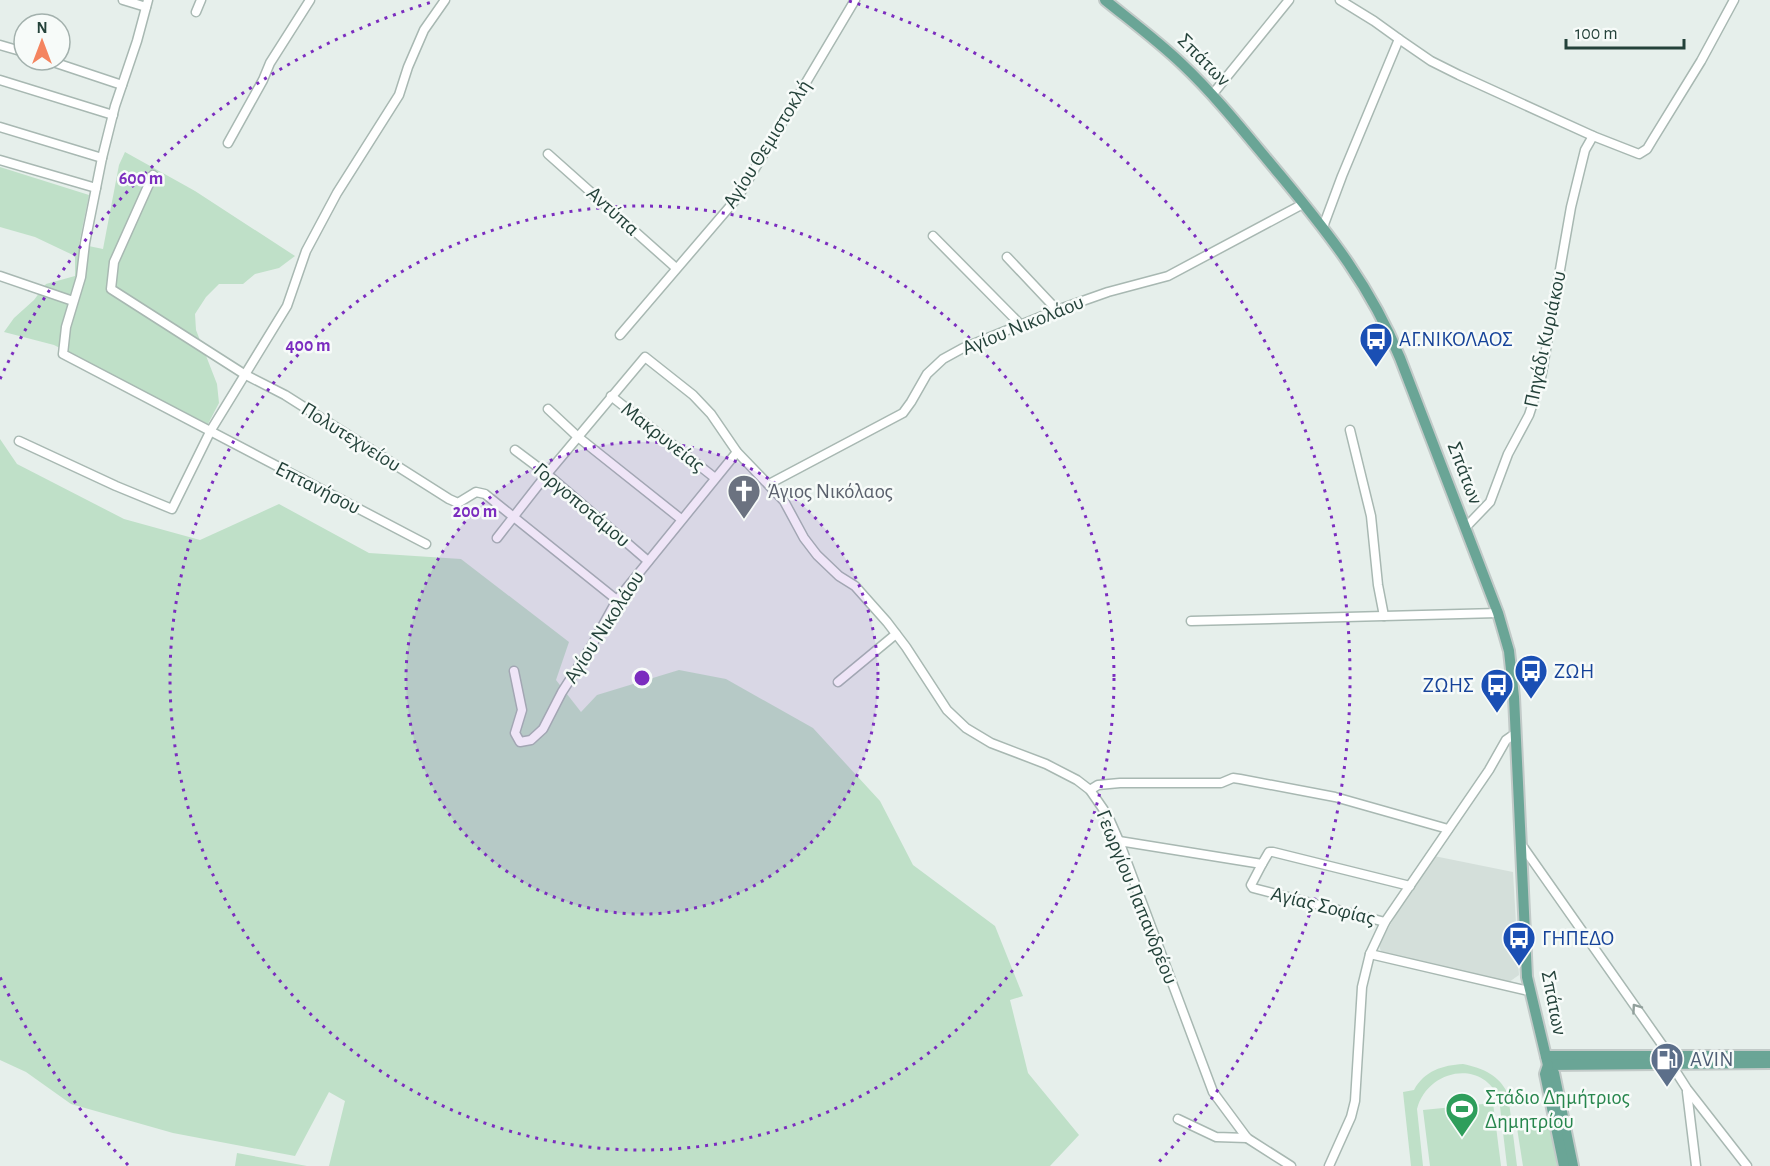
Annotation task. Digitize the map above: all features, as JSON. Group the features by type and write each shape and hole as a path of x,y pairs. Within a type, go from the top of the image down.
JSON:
{"main road":[{"name":"Σπάτων","path":"1108,1 1181,63 1212,95 1323,227 1356,273 1386,323 1498,613 1509,651 1516,733 1530,991 1547,1061"},
{"path":"1547,1061 1770,1056"},
{"path":"1671,1060 1770,1063"},
{"path":"1547,1061 1545,1074 1564,1166"},
{"path":"1547,1061 1554,1073 1573,1166"}],"street":[{"path":"0,276 73,301 81,277 85,243 102,158 147,3 123,0"},
{"path":"196,12 201,0"},
{"path":"228,143 270,63 310,0"},
{"path":"19,441 172,509 211,430 287,306 306,251 336,193 399,95 424,30 445,0"},
{"name":"Αγίου Θεμιστοκλή","path":"620,335 738,197 855,0"},
{"path":"1212,95 1289,0"},
{"path":"1340,0 1431,61 1593,136 1639,154 1647,149 1701,61 1734,0"},
{"path":"1323,227 1399,39"},
{"path":"72,68 122,85"},
{"path":"0,80 113,115"},
{"path":"0,127 102,158"},
{"name":"Πηγάδι Κυριάκου","path":"1465,528 1490,502 1508,454 1529,415 1541,378 1571,207 1585,150 1593,136"},
{"name":"Αντύπα","path":"548,154 676,268"},
{"path":"0,160 96,188"},
{"name":"Πολυτεχνείου","path":"153,175 114,262 111,289 244,374 285,395 458,503 476,492 485,494 514,517"},
{"name":"Αγίου Νικολάου","path":"769,484 903,413 927,374 943,359 963,348 1057,309 1168,276 1304,204"},
{"path":"933,236 1021,325"},
{"path":"1007,257 1057,309"},
{"name":"Επτανήσου","path":"73,301 66,327 63,354 426,544"},
{"name":"Γεωργίου Παπανδρέου","path":"611,396 645,357 693,395 711,414 737,452 783,501 804,538 817,555 839,576 855,586 896,634 947,710 966,728 992,743 1046,764 1077,780 1090,790 1108,816 1119,841 1213,1092 1247,1138 1292,1166"},
{"path":"496,538 611,396"},
{"name":"Μακρυνείας","path":"611,396 715,478"},
{"path":"548,410 578,437 681,519"},
{"path":"1350,430 1371,516 1377,585 1384,616"},
{"name":"Γοργοποτάμου","path":"515,450 547,474 648,561"},
{"name":"Αγίου Νικολάου","path":"514,671 522,710 515,733 520,742 531,740 543,729 562,692 591,647 617,600 737,452"},
{"path":"514,517 617,600"},
{"path":"1191,621 1498,613"},
{"path":"838,682 896,634"},
{"path":"1329,1166 1352,1117 1362,987 1370,954 1385,922 1489,770 1506,740 1516,733"},
{"path":"1090,790 1098,785 1120,783 1221,783 1233,778 1335,797 1448,829"},
{"path":"1119,841 1262,864 1269,852 1273,852 1410,886"},
{"path":"1521,844 1671,1060 1687,1089 1747,1166"},
{"name":"Αγίας Σοφίας","path":"1262,864 1251,885 1253,888 1385,922"},
{"path":"1370,954 1530,991"},
{"path":"1687,1089 1695,1166"},
{"path":"1178,1119 1216,1137 1247,1138"}],"shaded area":[{"path":"1434,856 1513,872 1519,975 1509,982 1381,952 1379,945 1395,916"}],"green space":[{"path":"125,152 195,191 295,256 279,268 255,274 243,284 219,284 206,297 195,314 196,330 217,384 219,403 208,424 54,345 4,332 46,284 75,276 75,256 35,237 0,227 0,167 89,195 79,244 103,249 119,165"},
{"path":"0,439 17,464 124,519 200,540 279,504 369,553 461,559 569,642 556,680 581,712 597,695 679,670 726,679 813,728 880,801 913,865 995,926 1023,996 1010,1000 1028,1073 1079,1135 1050,1166 329,1166 345,1101 329,1092 295,1156 173,1133 71,1104 26,1072 0,1060"},
{"path":"1463,1064 1490,1073 1508,1094 1517,1166 1507,1166 1499,1098 1491,1085 1480,1077 1455,1074 1432,1085 1423,1096 1417,1109 1423,1166 1411,1166 1403,1092 1414,1090 1423,1078 1435,1070"},
{"name":"Στάδιο Δημήτριος Δημητρίου","path":"1493,1103 1501,1166 1430,1166 1423,1110"},
{"path":"1550,1122 1557,1166 1523,1166 1517,1128"},
{"path":"237,1153 307,1166 235,1166"}],"place":[{"name":"ΑΓ.ΝΙΚΟΛΑΟΣ","path":"1376,368"},
{"name":"Άγιος Νικόλαος","path":"744,520"},
{"name":"ΖΩΗ","path":"1531,700"},
{"name":"ΖΩΗΣ","path":"1497,714"},
{"name":"ΓΗΠΕΔΟ","path":"1519,967"},
{"name":"AVIN","path":"1667,1088"},
{"name":"Στάδιο Δημήτριος Δημητρίου","path":"1462,1138"}]}
